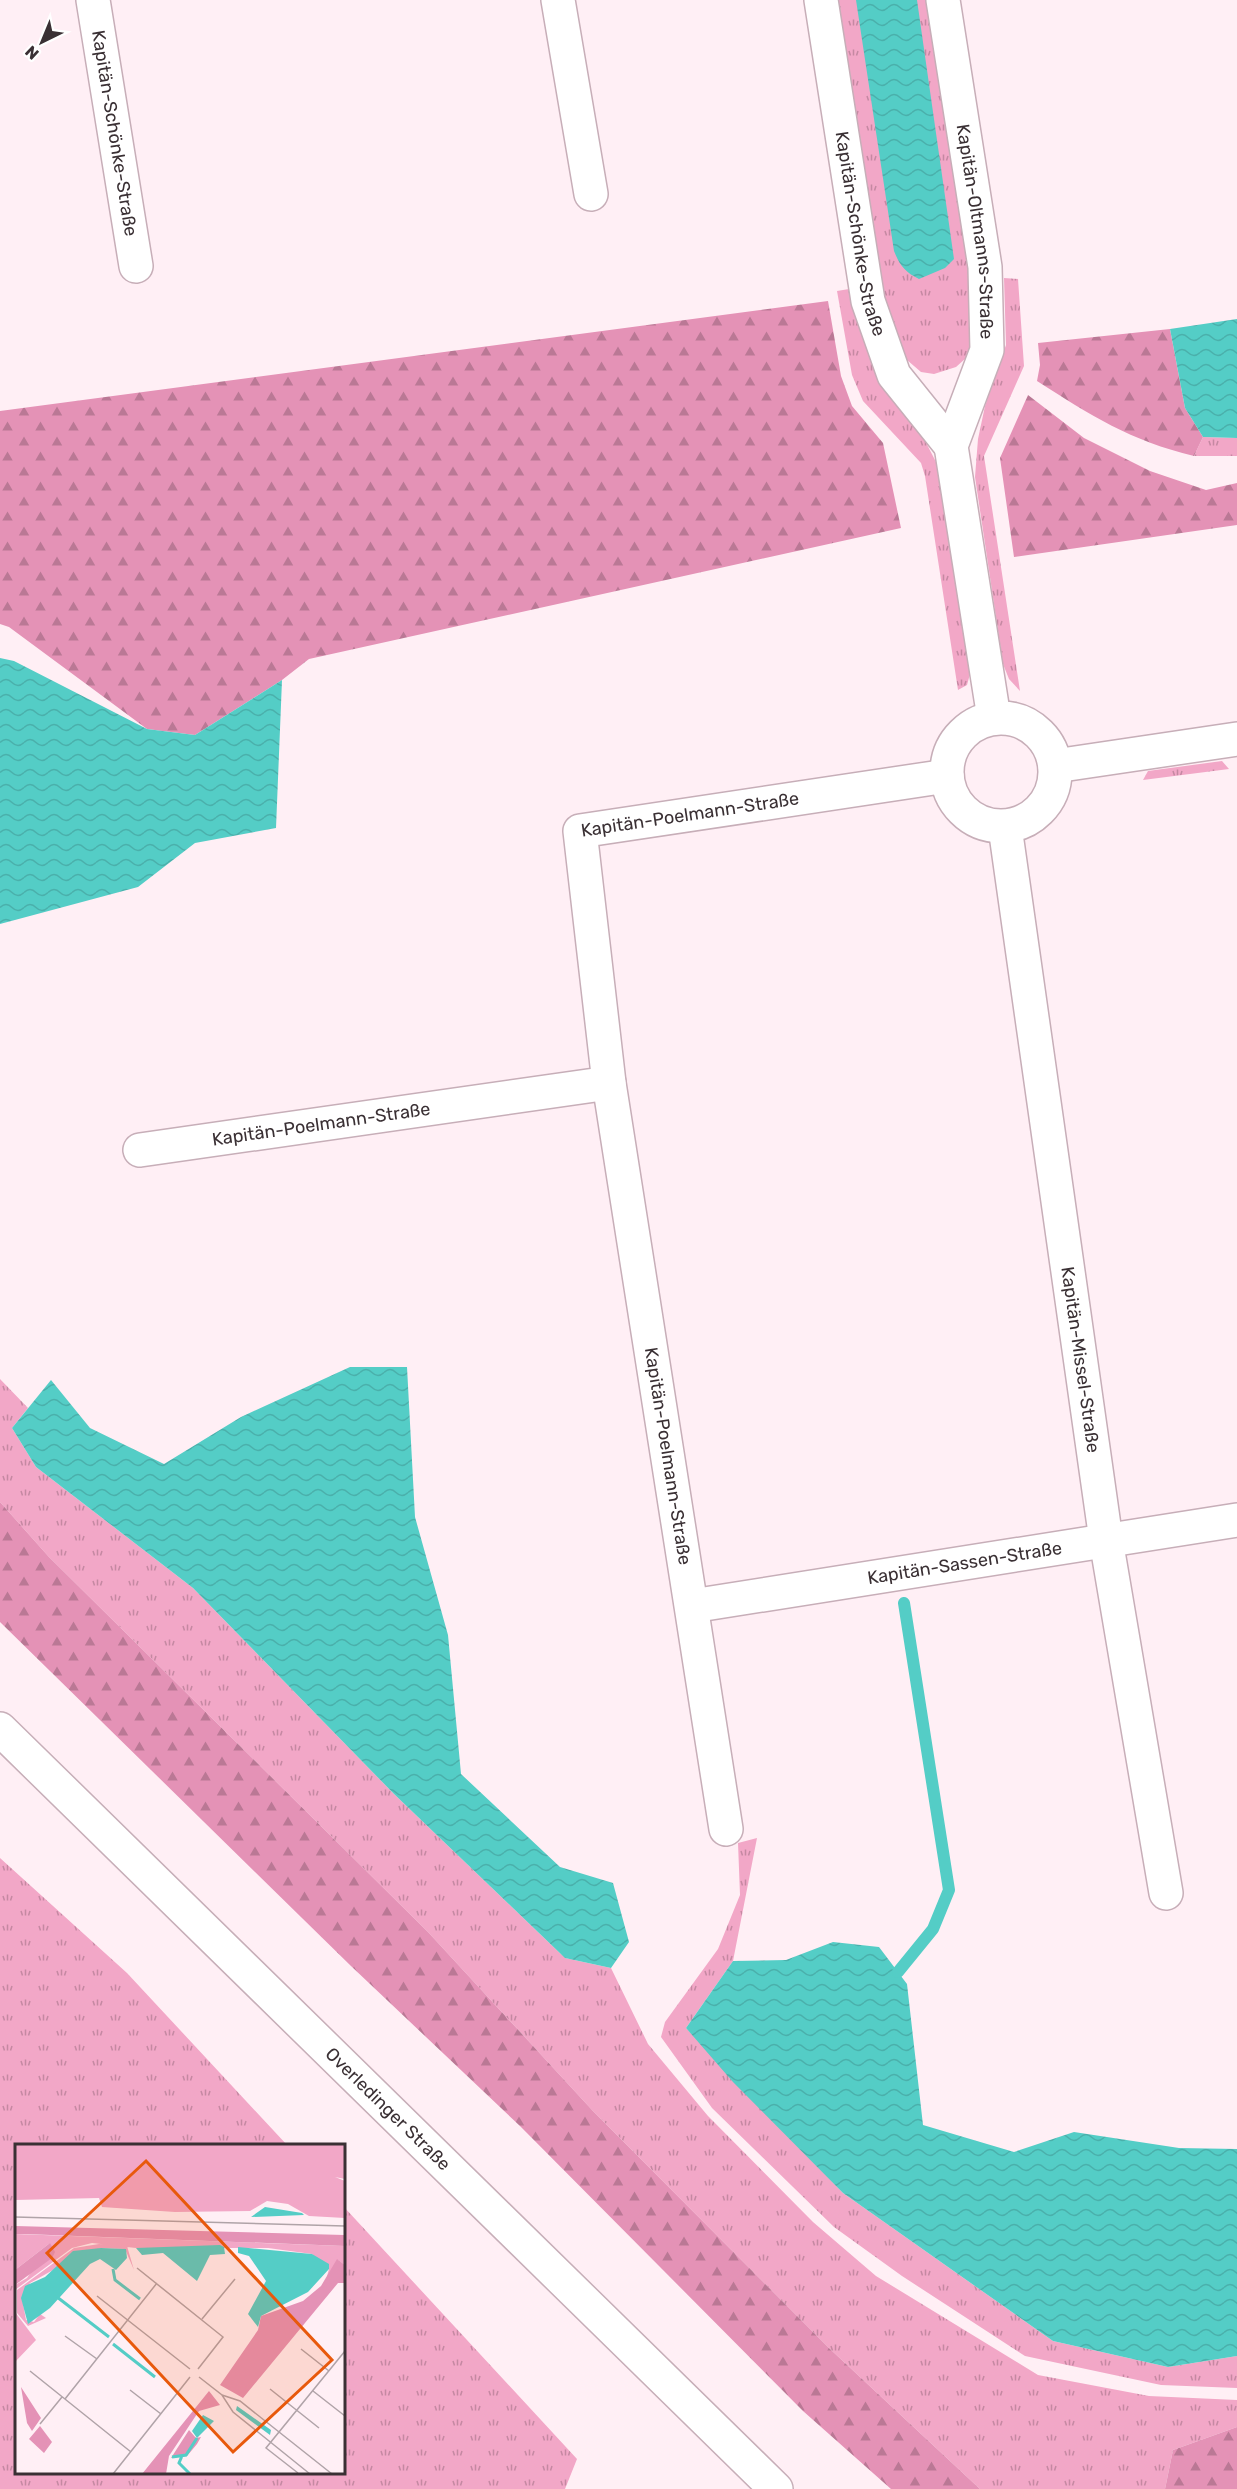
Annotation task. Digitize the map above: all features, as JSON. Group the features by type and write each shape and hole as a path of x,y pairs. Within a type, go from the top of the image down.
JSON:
{"street":[{"name":"Kapitän-Schönke-Straße","path":"93,0 136,266"},
{"path":"558,0 591,194"},
{"name":"Kapitän-Schönke-Straße","path":"821,0 868,301 894,375 951,446"},
{"name":"Kapitän-Oltmanns-Straße","path":"943,0 985,267 987,338 987,350 951,446 994,718"},
{"path":"994,718 1011,719 1027,725 1040,735 1050,749 1055,766 1051,795 1043,807 1032,817 1019,824 1005,826 984,824 965,813 956,803 947,776 952,749 959,738 969,728 994,718"},
{"path":"1055,766 1237,739"},
{"name":"Kapitän-Poelmann-Straße","path":"726,1830 609,1083 580,831 947,776"},
{"name":"Kapitän-Missel-Straße","path":"1005,826 1107,1540 1166,1893"},
{"name":"Kapitän-Poelmann-Straße","path":"140,1150 609,1083"},
{"name":"Kapitän-Sassen-Straße","path":"692,1606 1237,1520"},
{"name":"Overledinger Straße","path":"0,1729 776,2489"}],"green space":[{"path":"836,0 936,0 973,256 975,339 966,358 956,367 934,374 921,372 900,354 876,272"},
{"path":"1004,278 1018,279 1024,366 984,456 1020,691 1009,679 1003,664 975,477 978,439 985,406 1006,345"},
{"path":"849,289 865,344 883,377 921,433 936,462 946,505 970,674 967,685 958,690 925,476 921,463 863,401 852,375 837,291"},
{"path":"828,301 841,376 852,406 883,443 901,528 309,659 282,680 195,735 147,729 9,627 0,624 0,411"},
{"path":"1170,329 1185,408 1203,437 1194,456 1150,443 1112,426 1037,381 1040,365 1038,343"},
{"path":"1028,395 1084,438 1150,471 1206,490 1237,483 1237,525 1014,557 1000,458"},
{"path":"1203,437 1237,438 1237,456 1194,456"},
{"path":"1222,761 1229,769 1143,780 1148,771"},
{"path":"0,1379 28,1408 12,1428 36,1467 193,1588 394,1794 565,1958 611,1968 648,2044 708,2116 813,2222 876,2276 1038,2375 1149,2396 1237,2400 1237,2427 1173,2450 1165,2489 980,2489 830,2349 593,2111 428,1932 49,1557 0,1502"},
{"path":"0,1502 49,1557 428,1932 593,2111 830,2349 980,2489 891,2489 803,2411 520,2126 351,1966 0,1622"},
{"path":"757,1838 733,1961 686,2028 843,2193 1053,2341 1168,2367 1237,2356 1237,2388 1161,2385 1025,2356 902,2276 834,2227 712,2108 661,2037 665,2022 718,1949 740,1895 738,1843"},
{"path":"0,1858 127,1973 286,2144 15,2144 15,2474 345,2474 345,2208 577,2459 565,2489 0,2489"},
{"path":"1237,2427 1237,2489 1165,2489 1173,2450"}],"water":[{"path":"856,0 917,0 954,259 945,268 919,279 903,268 894,251"},
{"path":"1237,319 1237,438 1203,437 1185,408 1170,329"},
{"path":"0,658 14,661 147,729 195,735 282,680 276,828 195,843 138,887 0,924"},
{"path":"350,1367 407,1367 415,1517 448,1635 461,1774 560,1867 613,1883 629,1942 611,1968 565,1958 394,1794 193,1588 36,1467 12,1428 51,1380 90,1428 164,1464 241,1417"},
{"path":"833,1942 879,1947 907,1984 923,2125 1014,2152 1074,2132 1179,2148 1237,2149 1237,2356 1168,2367 1053,2341 843,2193 733,2082 686,2028 733,1961 786,1960"}],"waterway":[{"path":"898,1972 933,1929 949,1890 904,1603"}]}
